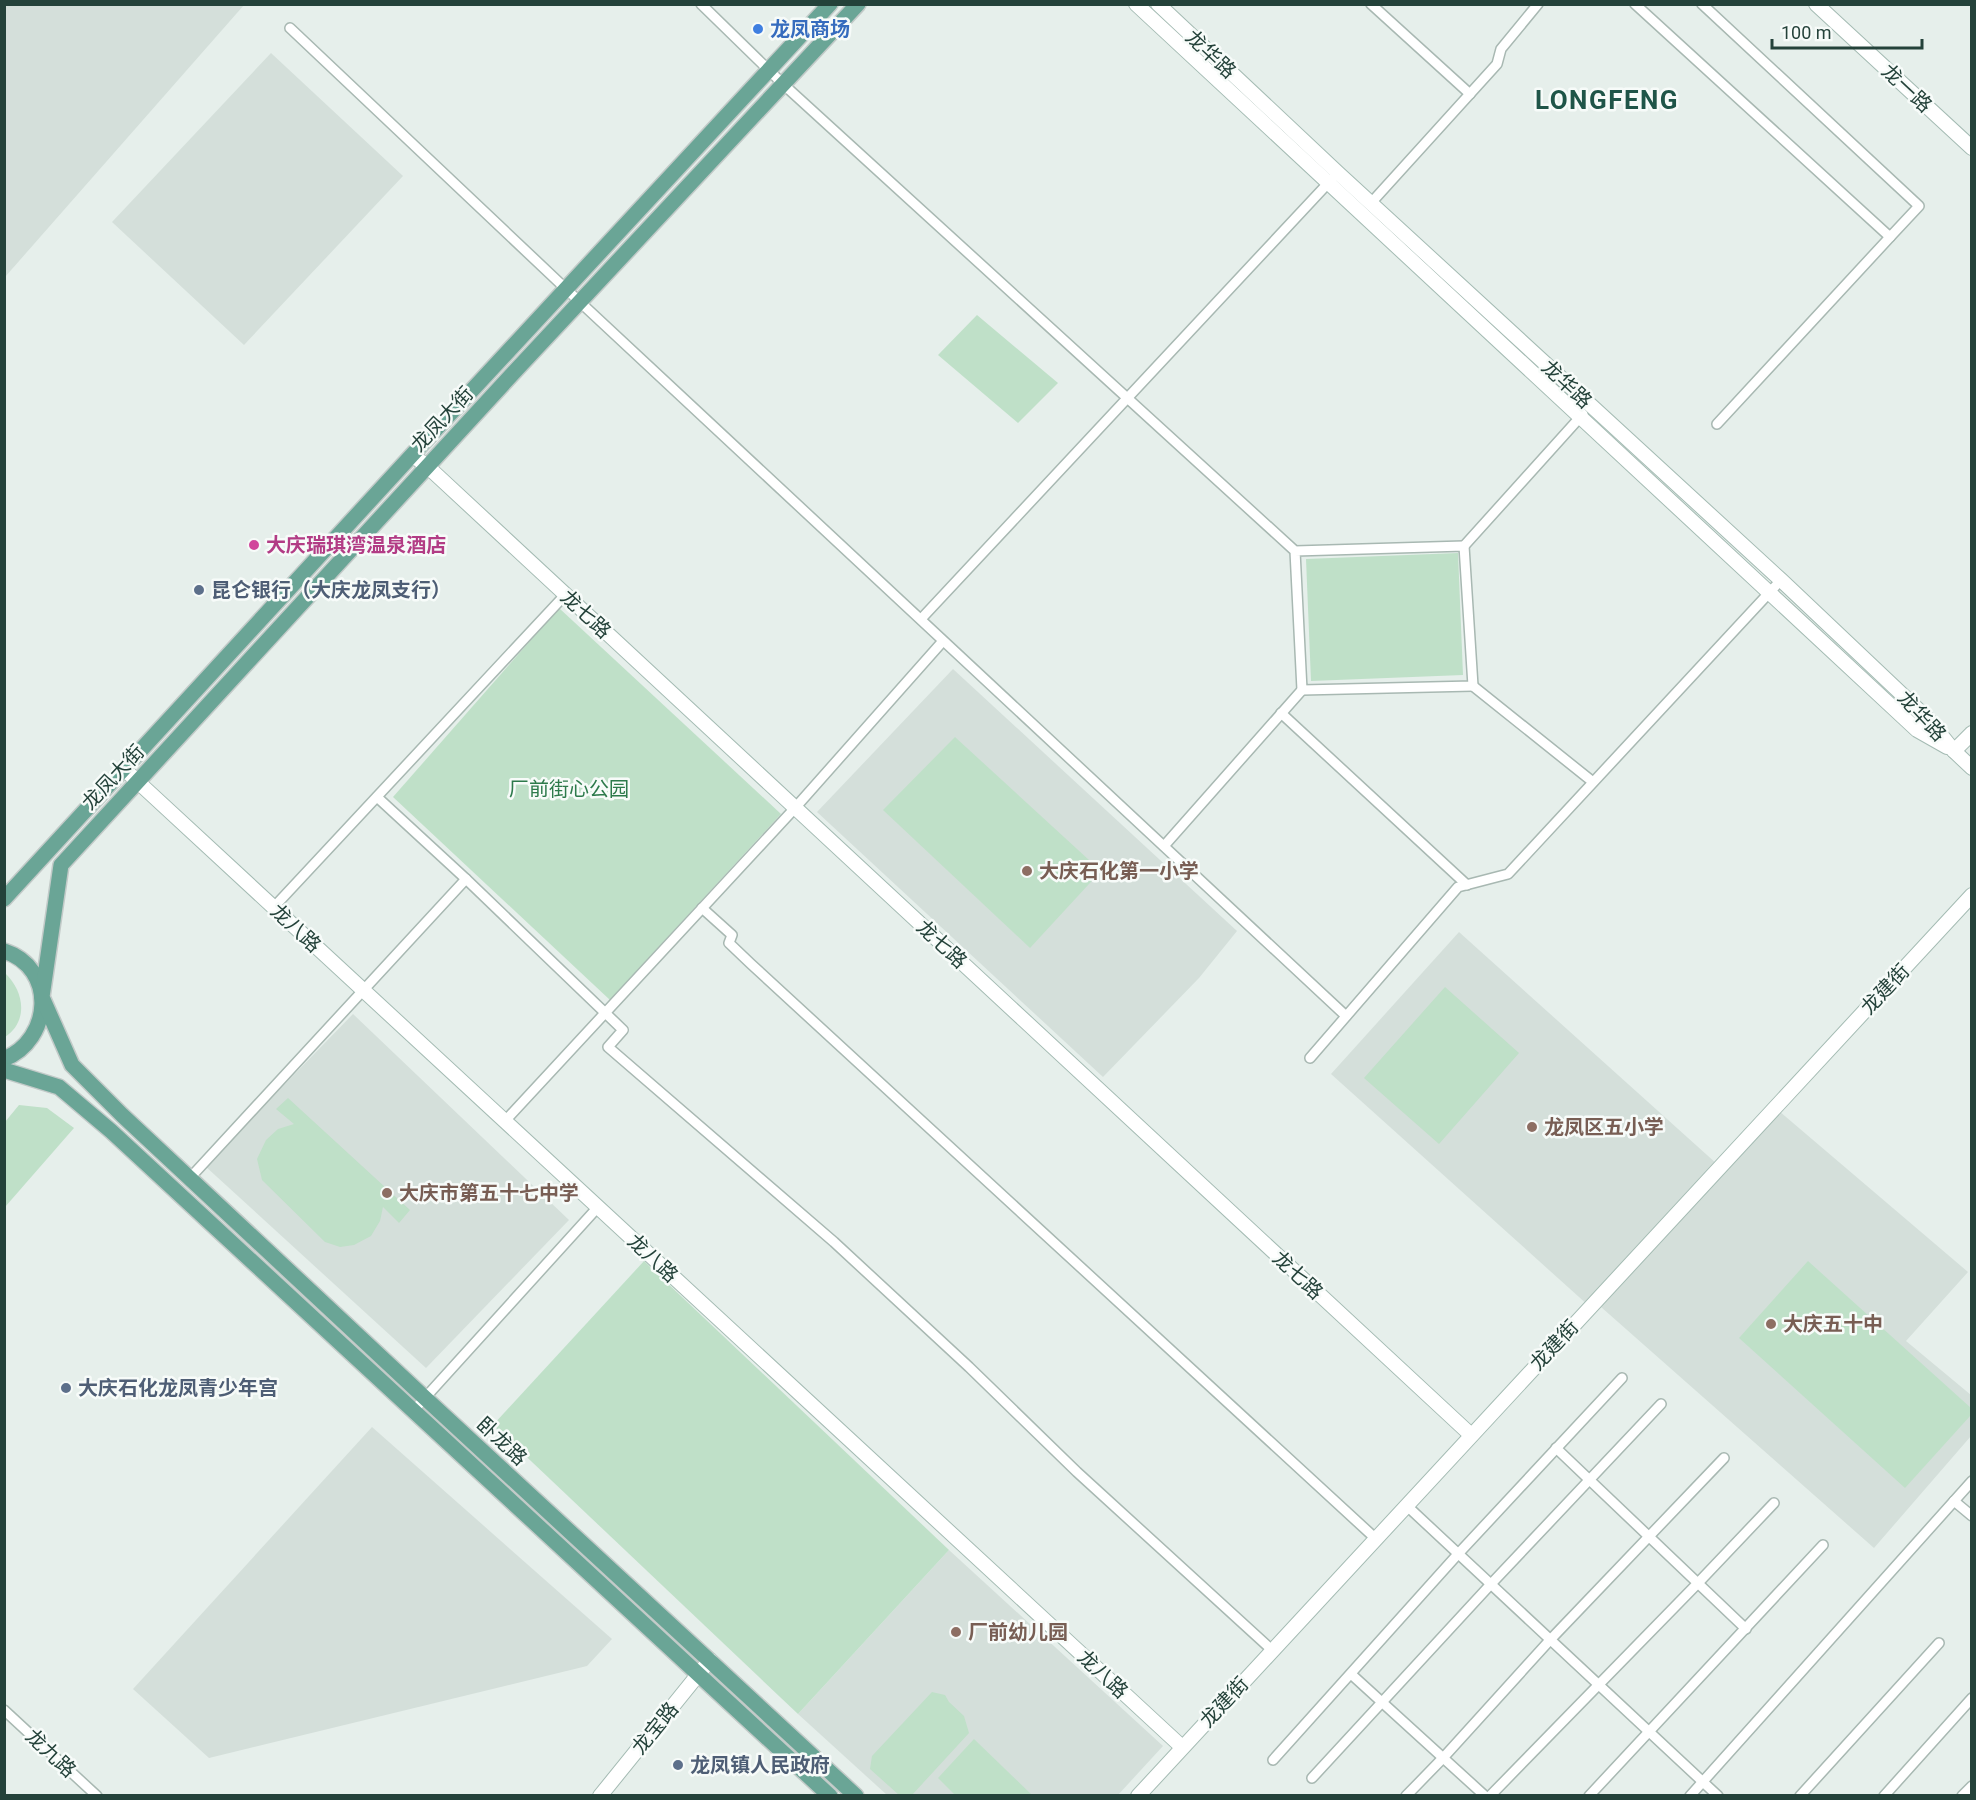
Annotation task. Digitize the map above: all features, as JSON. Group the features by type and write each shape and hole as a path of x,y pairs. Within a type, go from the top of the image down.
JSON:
{"main road":[{"name":"龙凤大街","path":"4,899 830,4"},
{"name":"龙凤大街","path":"42,997 61,865 427,466 858,4"},
{"name":"卧龙路","path":"4,951 26,964 37,979 42,997 72,1065 122,1115 856,1796"},
{"path":"4,1059 28,1045 37,1030 42,1014 42,997"},
{"name":"卧龙路","path":"4,1070 59,1087 111,1131 830,1796"}],"street":[{"path":"701,4 783,84 1295,551 1464,546"},
{"path":"1136,4 1917,730 1954,751 1971,733"},
{"name":"龙华路","path":"1158,4 1928,719 1971,768"},
{"path":"1371,4 1470,94"},
{"path":"1371,203 1497,64 1501,49 1538,4"},
{"path":"1635,4 1890,237"},
{"path":"1702,4 1919,206 1717,424"},
{"name":"龙一路","path":"1816,4 1971,148"},
{"path":"290,28 566,289 1347,1016"},
{"path":"921,620 1338,173"},
{"path":"1473,686 1464,546 1591,406"},
{"name":"龙七路","path":"412,455 427,466 1471,1435"},
{"path":"1164,846 1302,690 1295,551"},
{"path":"1310,1058 1458,888 1508,874 1780,580"},
{"path":"273,907 565,595"},
{"path":"505,1121 795,808 944,640"},
{"path":"1302,690 1473,686 1593,782"},
{"path":"1281,713 1467,885"},
{"name":"龙八路","path":"124,769 1182,1747"},
{"path":"376,797 623,1030 608,1047 834,1242 969,1367 1077,1472 1272,1650"},
{"path":"189,1179 465,879"},
{"name":"龙建街","path":"1138,1796 1971,895"},
{"path":"702,908 732,935 729,943 751,964 1376,1538"},
{"path":"414,1410 598,1207"},
{"path":"1273,1760 1458,1554 1622,1378"},
{"path":"1312,1778 1661,1404"},
{"path":"1556,1448 1746,1629"},
{"path":"1406,1796 1550,1640 1724,1458"},
{"path":"1690,1796 1971,1481"},
{"path":"1954,1501 1971,1516"},
{"path":"1490,1796 1774,1503"},
{"path":"1406,1505 1718,1796"},
{"path":"1589,1796 1823,1545"},
{"path":"1800,1796 1939,1643"},
{"name":"龙宝路","path":"600,1796 710,1660"},
{"path":"1351,1674 1485,1796"},
{"path":"1884,1796 1971,1698"},
{"name":"龙九路","path":"4,1710 97,1796"},
{"path":"1962,1796 1971,1786"}],"shaded area":[{"path":"4,5 244,5 5,277"},
{"path":"271,53 403,176 244,345 112,222"},
{"name":"大庆石化第一小学","path":"953,669 1237,931 1199,978 1103,1077 817,812"},
{"name":"龙凤区五小学","path":"1459,932 1717,1164 1589,1306 1331,1074"},
{"name":"大庆市第五十七中学","path":"353,1014 569,1220 426,1368 205,1166"},
{"name":"大庆五十中","path":"1779,1111 1968,1272 1906,1341 1971,1395 1971,1436 1874,1548 1601,1307"},
{"path":"372,1427 612,1639 587,1666 209,1758 133,1689"},
{"name":"厂前幼儿园","path":"949,1550 1163,1746 1118,1795 887,1795 798,1714"}],"green space":[{"path":"977,315 1058,383 1018,423 938,355"},
{"path":"1458,553 1463,675 1311,681 1306,559"},
{"name":"厂前街心公园","path":"559,608 781,814 610,1000 393,797"},
{"path":"955,737 1101,871 1030,948 883,810"},
{"path":"5,973 20,997 21,1014 18,1023 5,1037"},
{"path":"1445,987 1519,1053 1439,1144 1364,1078"},
{"path":"288,1098 410,1210 399,1223 383,1207 380,1221 371,1236 354,1245 340,1247 325,1242 262,1180 257,1159 266,1140 278,1129 294,1124 276,1109"},
{"path":"19,1105 47,1108 74,1128 5,1207 5,1122"},
{"path":"644,1261 949,1550 798,1714 493,1425"},
{"path":"1808,1261 1971,1408 1971,1415 1905,1488 1739,1338"},
{"path":"932,1692 945,1695 964,1716 969,1733 912,1795 899,1795 870,1769 872,1756"},
{"path":"974,1739 1032,1795 955,1795 938,1778"}],"place":[{"name":"龙凤商场","path":"758,29"},
{"name":"大庆瑞琪湾温泉酒店","path":"254,545"},
{"name":"昆仑银行（大庆龙凤支行）","path":"199,590"},
{"name":"大庆石化第一小学","path":"1027,871"},
{"name":"龙凤区五小学","path":"1532,1127"},
{"name":"大庆市第五十七中学","path":"387,1193"},
{"name":"大庆五十中","path":"1771,1324"},
{"name":"大庆石化龙凤青少年宫","path":"66,1388"},
{"name":"厂前幼儿园","path":"956,1632"},
{"name":"龙凤镇人民政府","path":"678,1765"}],"district":[{"name":"LONGFENG","path":"1607,100"}]}
